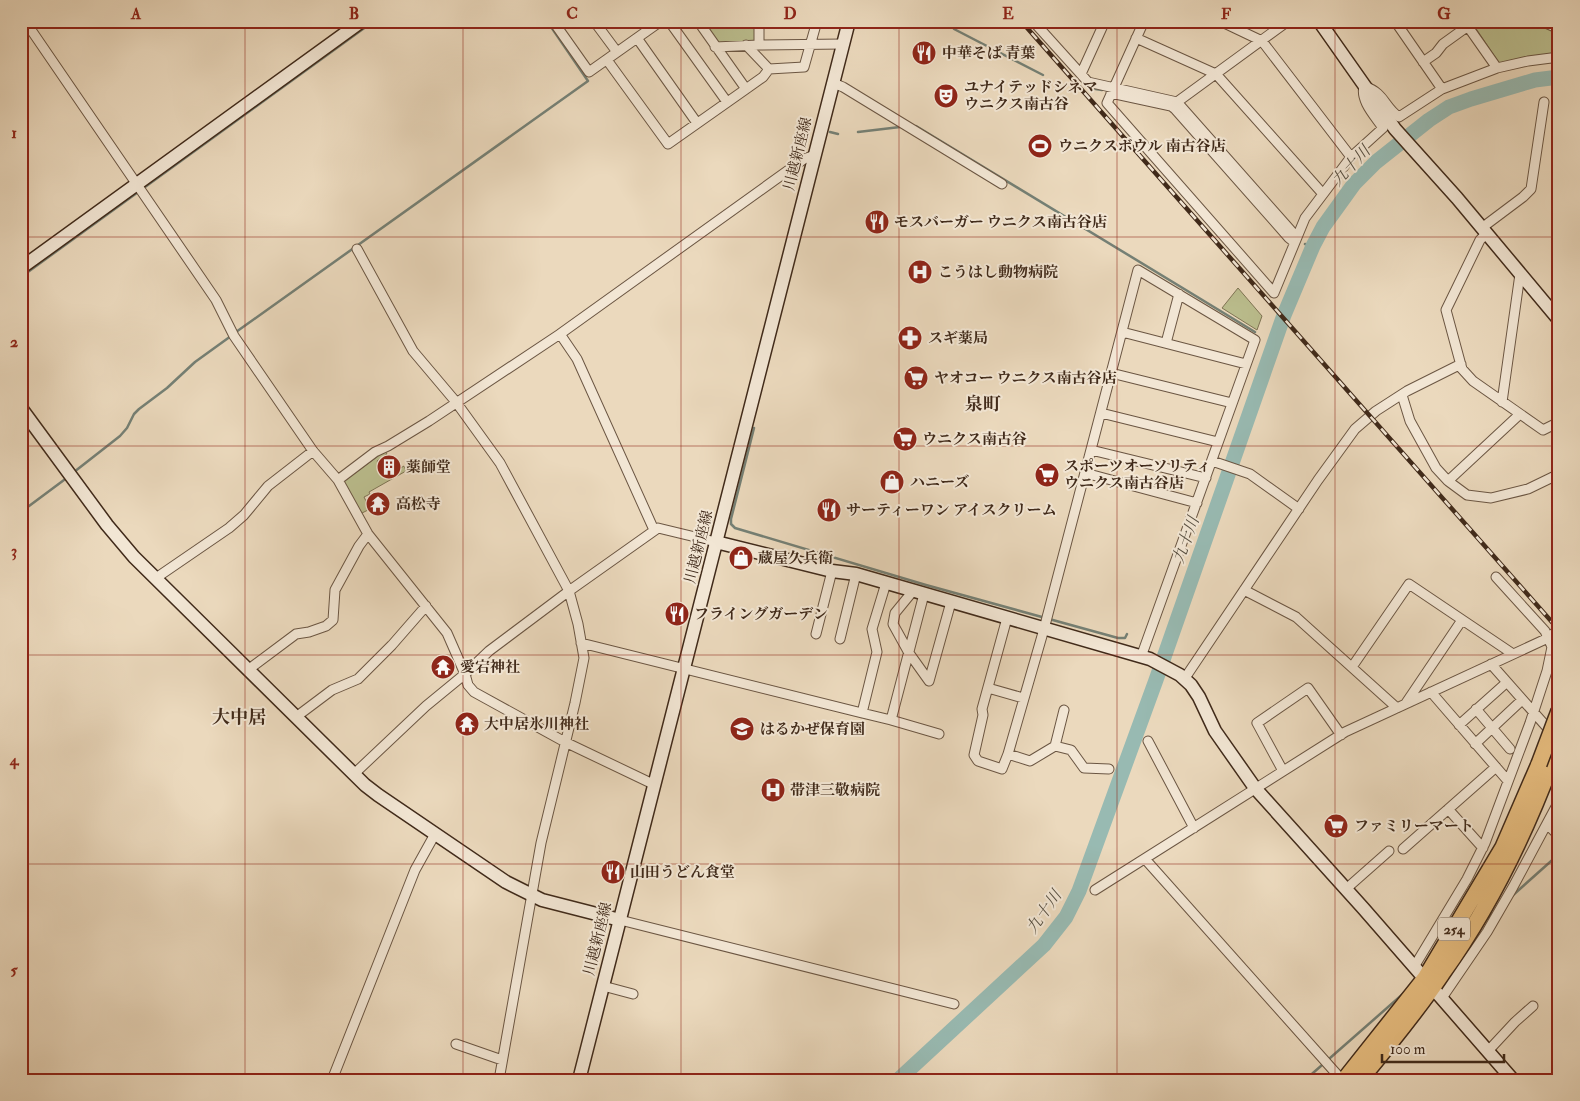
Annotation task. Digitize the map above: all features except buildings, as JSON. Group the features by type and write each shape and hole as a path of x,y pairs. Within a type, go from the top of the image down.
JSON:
{"highway":[{"name":"254","path":"1544,767 1559,711"},
{"name":"254","path":"1360,1080 1433,988 1503,847 1559,742"},
{"name":"254","path":"1343,1080 1433,988"}],"street":[{"path":"25,21 216,300 234,336 313,452 338,480 368,534 447,633 468,685 481,697 565,742 655,785"},
{"path":"21,268 362,21"},
{"path":"553,21 589,72 637,38 649,25 662,21"},
{"path":"594,21 617,52"},
{"path":"669,21 727,102"},
{"path":"698,21 746,89"},
{"path":"759,21 759,44"},
{"path":"768,69 804,67 817,21"},
{"name":"川越新座線","path":"579,1080 849,21"},
{"path":"1081,74 1105,21"},
{"path":"1144,21 1107,100 1109,105 1274,293 1305,218 1351,157 1383,128 1365,99 1364,86"},
{"path":"1174,104 1288,21"},
{"path":"1319,21 1364,86 1411,148 1485,230 1559,320"},
{"path":"1395,21 1442,89"},
{"path":"1542,21 1559,29"},
{"path":"1036,22 1088,82 1112,90 1174,104 1293,233 1296,239"},
{"path":"1227,23 1262,41 1351,157"},
{"path":"1423,62 1436,53 1443,44 1466,24 1497,68"},
{"path":"637,38 697,123"},
{"path":"1136,38 1216,74 1323,194"},
{"path":"716,47 759,44 843,44"},
{"path":"746,45 768,69"},
{"path":"1364,86 1378,92 1394,114 1399,117 1442,89 1497,68 1559,56"},
{"path":"606,60 668,144 763,77 768,69"},
{"path":"833,83 843,87 1002,184"},
{"path":"1544,102 1531,189 1485,230 1446,310 1462,369 1473,381 1543,430 1559,422"},
{"path":"338,480 375,452 388,446 560,334 804,159 815,155"},
{"path":"357,249 414,351 456,402 500,463 569,591 584,658 541,844 498,1080"},
{"path":"1007,618 982,709 983,715 974,755 978,761 1002,769 1044,628 1138,270 1255,340 1218,442 1216,462 1206,478 1197,503 1146,658"},
{"path":"1502,402 1520,274"},
{"path":"1166,343 1179,294"},
{"path":"1122,332 1246,364"},
{"path":"560,334 577,359 654,530"},
{"path":"1185,678 1355,429 1376,411 1402,395 1461,364"},
{"path":"1111,373 1232,403"},
{"path":"1402,395 1410,421 1436,468 1448,481 1467,495 1491,498 1528,489 1559,474"},
{"path":"21,408 113,533 134,557 354,774 378,795 506,882 542,900 954,1004"},
{"path":"1101,413 1218,442"},
{"path":"1448,481 1520,414"},
{"path":"1091,450 1206,478"},
{"path":"156,578 229,528 244,515 268,486 313,452"},
{"path":"1216,462 1250,474 1299,509"},
{"path":"1085,473 1197,503"},
{"path":"354,774 426,706 498,644 654,530 661,528 832,571 856,574 1146,658 1172,669 1185,678 1199,697 1215,732 1255,788 1513,1080"},
{"path":"249,669 296,634 326,626 333,620 335,590 359,546 368,534"},
{"path":"816,634 832,571"},
{"path":"840,639 856,574"},
{"path":"1414,967 1483,848 1547,671 1552,647 1548,638 1496,577"},
{"path":"862,713 877,652 872,629 886,583"},
{"path":"1352,667 1409,584 1513,654"},
{"path":"1244,590 1296,617 1315,632 1397,708"},
{"path":"919,592 895,613 893,624 909,653 930,682 952,602"},
{"path":"891,720 909,653 919,592"},
{"path":"296,717 332,690 358,679 392,645 426,606"},
{"path":"1406,703 1462,620"},
{"path":"1095,890 1341,735 1548,638 1559,630"},
{"path":"581,643 891,720 939,734"},
{"path":"1491,664 1559,742"},
{"path":"1459,725 1506,682"},
{"path":"988,688 1023,698"},
{"path":"1284,771 1257,723 1308,688 1341,735"},
{"path":"1431,692 1508,781"},
{"path":"1475,744 1522,700"},
{"path":"1476,709 1510,749"},
{"path":"1008,754 1030,761 1055,746 1064,710"},
{"path":"1148,741 1194,828"},
{"path":"1055,746 1071,750 1084,768 1109,769"},
{"path":"1403,849 1496,768"},
{"path":"1433,988 1491,925 1559,801"},
{"path":"1448,808 1483,848"},
{"path":"1547,824 1559,836"},
{"path":"332,1080 415,870 435,834"},
{"path":"1346,889 1389,852"},
{"path":"1144,859 1184,901 1343,1080"},
{"path":"603,986 633,994"},
{"path":"1488,1051 1533,1006"},
{"path":"456,1044 502,1060"}],"green space":[{"path":"701,21 756,21 757,38 754,41 719,43"},
{"path":"1471,21 1534,21 1559,33 1559,53 1499,63"},
{"path":"1238,288 1262,316 1257,330 1222,308"},
{"path":"385,451 387,454 377,461 387,476 404,466 406,471 369,492 370,494 364,497 370,509 360,514 343,482"}],"waterway":[{"path":"21,277 374,21"},
{"path":"236,332 588,81 547,21"},
{"path":"954,29 1043,75"},
{"name":"九十川","path":"898,1080 1044,945 1066,917 1079,891 1156,680 1284,315 1323,227 1354,184 1376,162 1429,120 1449,107 1535,80 1559,77"},
{"path":"1089,88 1102,90"},
{"path":"916,126 1255,332"},
{"path":"858,132 900,127"},
{"path":"830,132 838,134"},
{"name":"九十川","path":"1305,244 1313,247"},
{"path":"74,472 120,436 139,409 167,388 195,362 231,336"},
{"path":"754,428 731,519 731,524 735,528 926,585 1118,638 1125,638 1127,634"},
{"path":"21,512 68,477"},
{"path":"1512,896 1559,854"},
{"path":"1484,921 1495,912"},
{"path":"1305,1080 1404,993"}],"railway":[{"path":"1021,21 1559,630"}],"place":[{"name":"中華そば 青葉","path":"924,53"},
{"name":"ユナイテッドシネマ ウニクス南古谷","path":"946,96"},
{"name":"ウニクスボウル 南古谷店","path":"1040,146"},
{"name":"モスバーガー ウニクス南古谷店","path":"877,222"},
{"name":"こうはし動物病院","path":"920,272"},
{"name":"スギ薬局","path":"910,338"},
{"name":"ヤオコー ウニクス南古谷店","path":"916,378"},
{"name":"ウニクス南古谷","path":"905,439"},
{"name":"薬師堂","path":"389,467"},
{"name":"スポーツオーソリティ ウニクス南古谷店","path":"1047,475"},
{"name":"ハニーズ","path":"892,482"},
{"name":"高松寺","path":"378,504"},
{"name":"サーティーワン アイスクリーム","path":"829,510"},
{"name":"蔵屋久兵衛","path":"741,558"},
{"name":"フライングガーデン","path":"677,614"},
{"name":"愛宕神社","path":"443,667"},
{"name":"大中居氷川神社","path":"467,724"},
{"name":"はるかぜ保育園","path":"742,729"},
{"name":"帯津三敬病院","path":"773,790"},
{"name":"ファミリーマート","path":"1336,826"},
{"name":"山田うどん食堂","path":"613,872"}],"district":[{"name":"泉町","path":"983,404"},
{"name":"大中居","path":"239,717"}]}
